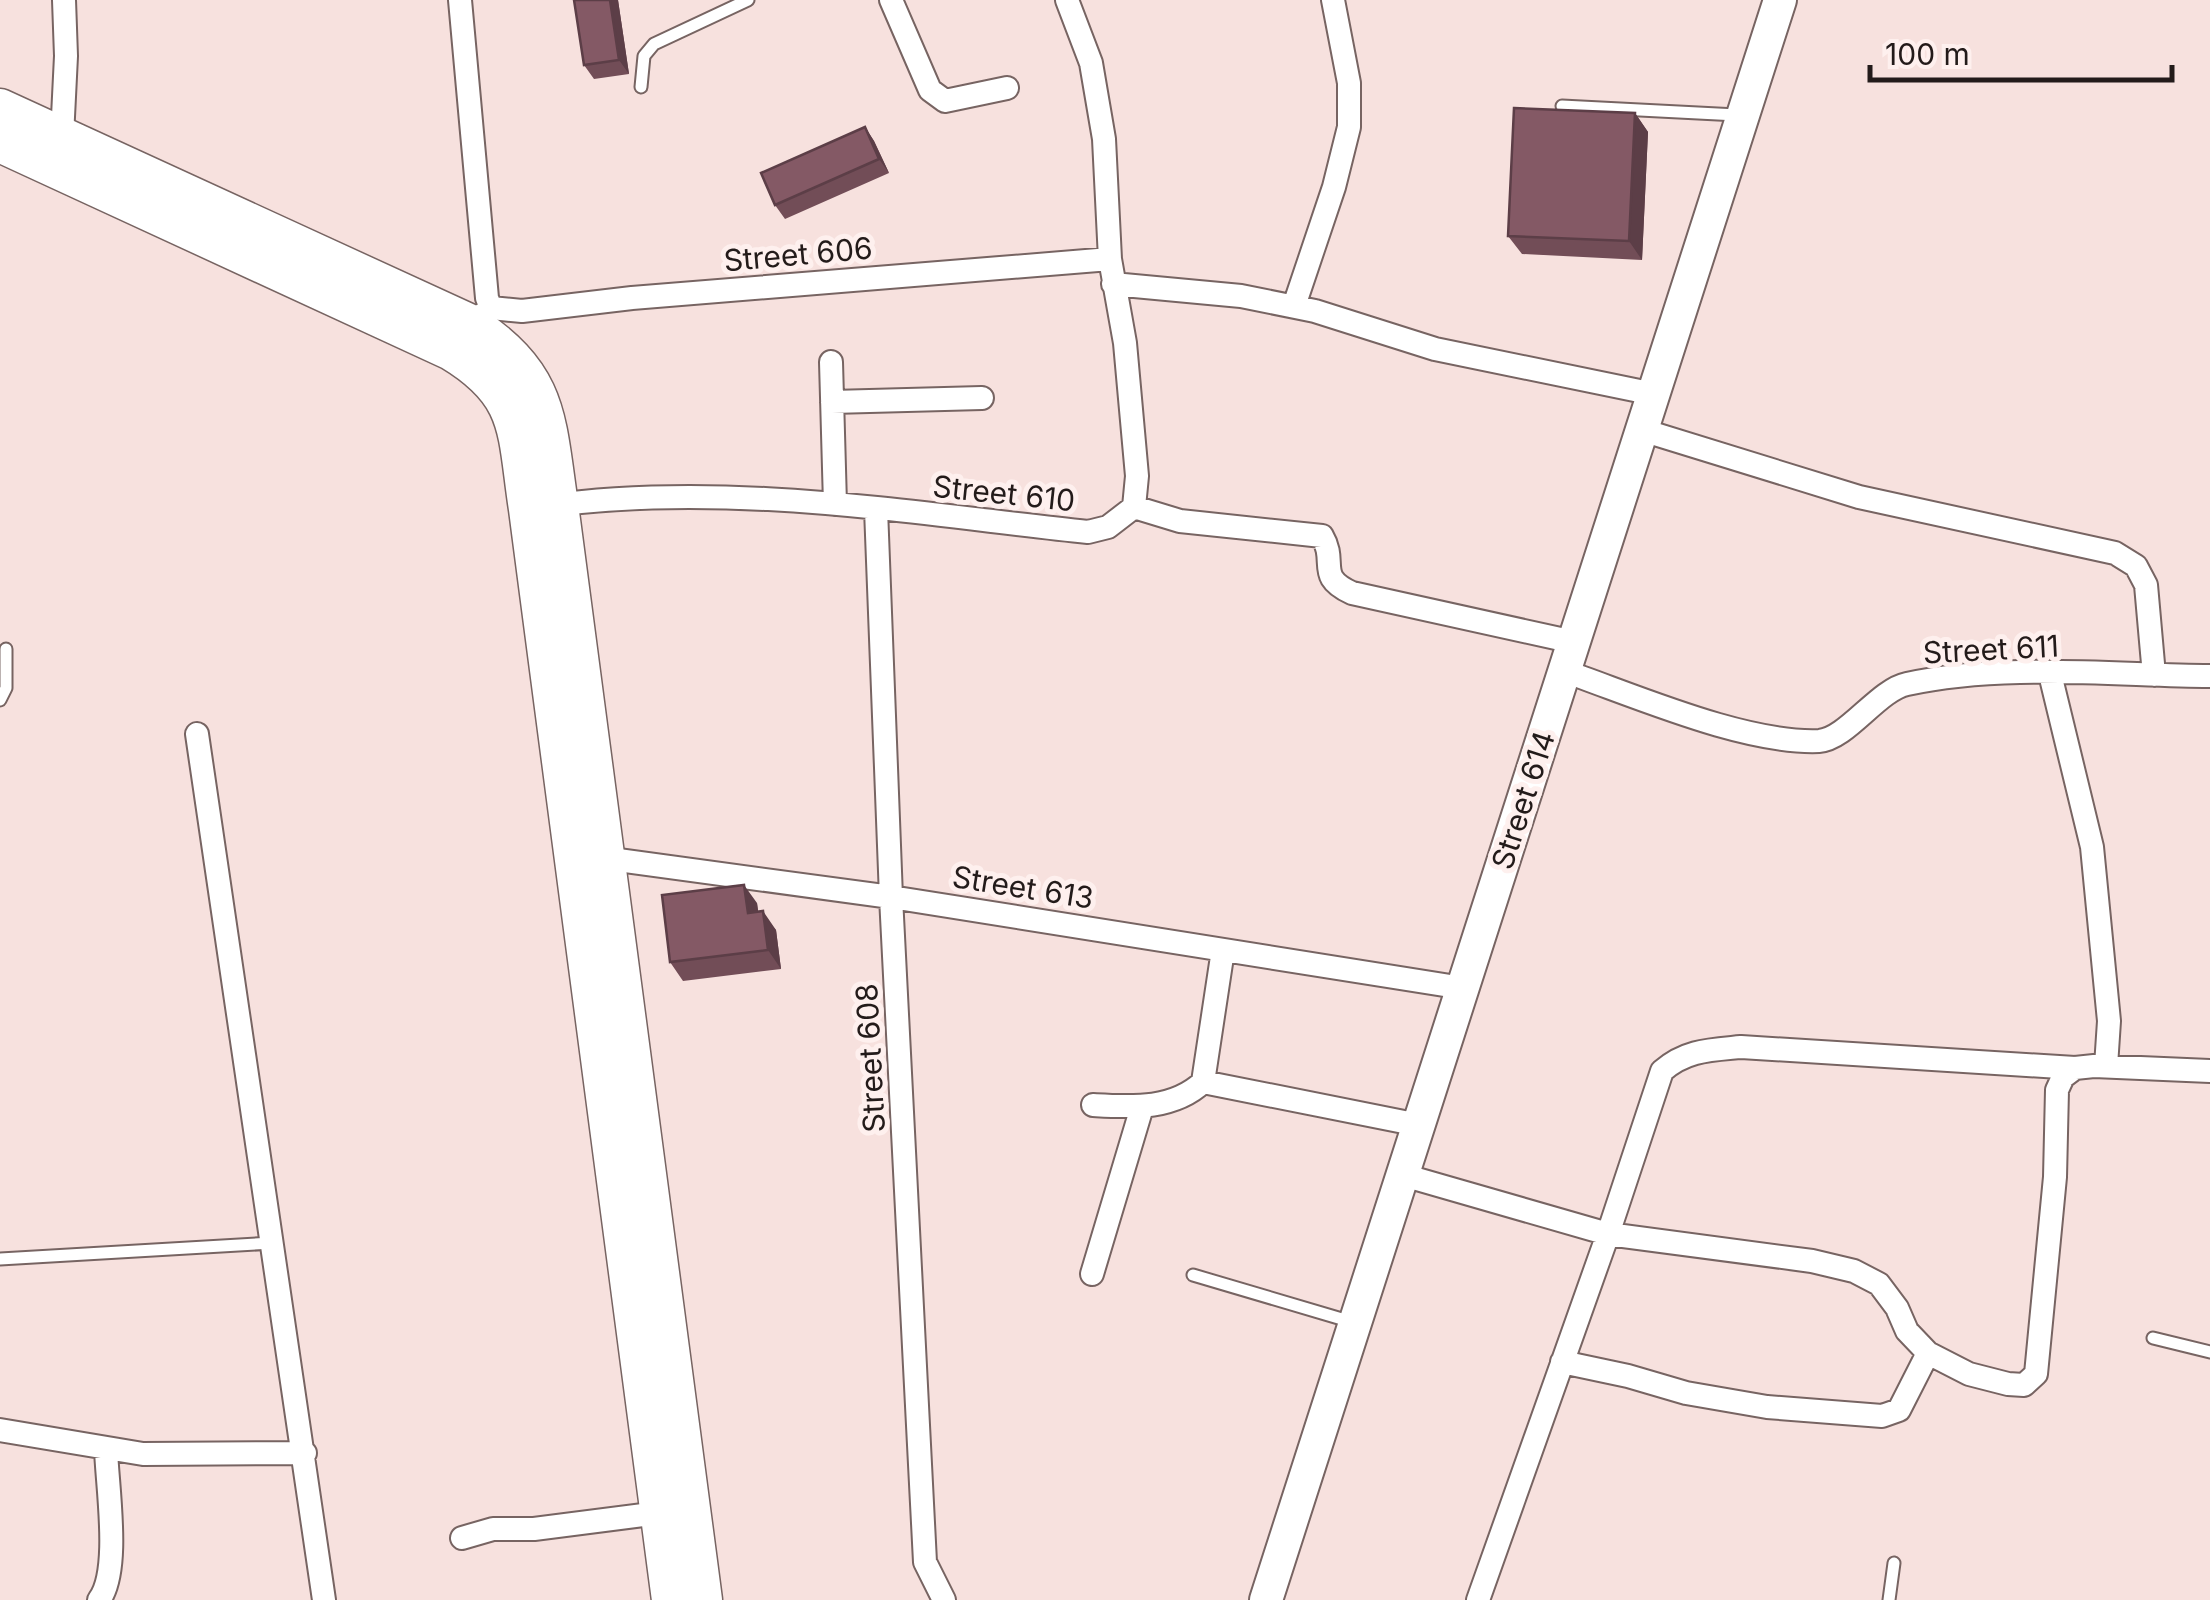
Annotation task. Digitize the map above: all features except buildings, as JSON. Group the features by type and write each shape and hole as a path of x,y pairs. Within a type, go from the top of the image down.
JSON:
{"main road":[{"path":"0,108 471,328 483,372 502,392 511,411 544,507 589,856 671,1600"},
{"path":"0,143 471,328"},
{"path":"589,856 703,1600"}],"street":[{"path":"62,137 64,0"},
{"path":"460,0 487,298 471,328"},
{"path":"891,0 930,90 945,100 1006,88"},
{"path":"1068,0 1092,62 1104,139 1110,259 1125,344 1136,476 1134,508"},
{"path":"1294,306 1349,127 1349,84 1333,0"},
{"name":"Street 614","path":"1266,1600 1780,0"},
{"name":"Street 606","path":"471,328 522,310 632,298 1110,259"},
{"path":"1113,284 1241,296 1294,306 1435,349 1654,394"},
{"path":"831,362 834,504"},
{"path":"832,402 982,398"},
{"path":"1642,430 1858,497 2116,553 2136,566 2146,585 2154,676"},
{"name":"Street 610","path":"544,507 686,495 834,504 1088,532 1108,527 1134,508"},
{"name":"Street 611","path":"1134,508 1180,520 1322,536 1327,544 1328,575 1335,585 1352,593 1569,657 1720,724 1782,741 1826,740 1903,684 2002,673 2210,676"},
{"name":"Street 608","path":"876,509 891,896 926,1562 944,1600"},
{"path":"2050,674 2092,848 2109,1021 2106,1066"},
{"path":"197,734 324,1600"},
{"name":"Street 613","path":"589,856 891,896 1463,988"},
{"path":"1094,1105 1142,1107 1189,1096 1203,1082 1222,950"},
{"path":"1478,1600 1662,1071 1677,1058 1700,1050 1741,1048 2075,1068 2210,1071"},
{"path":"1403,1175 1608,1234 1812,1261 1854,1271 1879,1284 1898,1308 1907,1331 1928,1353 1969,1374 2024,1385 2036,1374 2055,1177 2058,1090 2063,1077 2075,1068"},
{"path":"1203,1082 1418,1125"},
{"path":"1092,1274 1142,1107"},
{"path":"1562,1362 1686,1394 1767,1407 1882,1416 1899,1410 1928,1353"},
{"path":"0,1430 106,1449 201,1456 305,1453"},
{"path":"99,1600 111,1563 106,1449"},
{"path":"462,1538 493,1529 534,1529 659,1513"}],"lane":[{"path":"641,88 644,56 654,44 748,0"},
{"path":"1562,106 1743,115"},
{"path":"0,700 6,688 6,649"},
{"path":"0,1259 273,1242"},
{"path":"1193,1275 1355,1323"},
{"path":"2153,1338 2210,1352"},
{"path":"1889,1600 1894,1564"}]}
